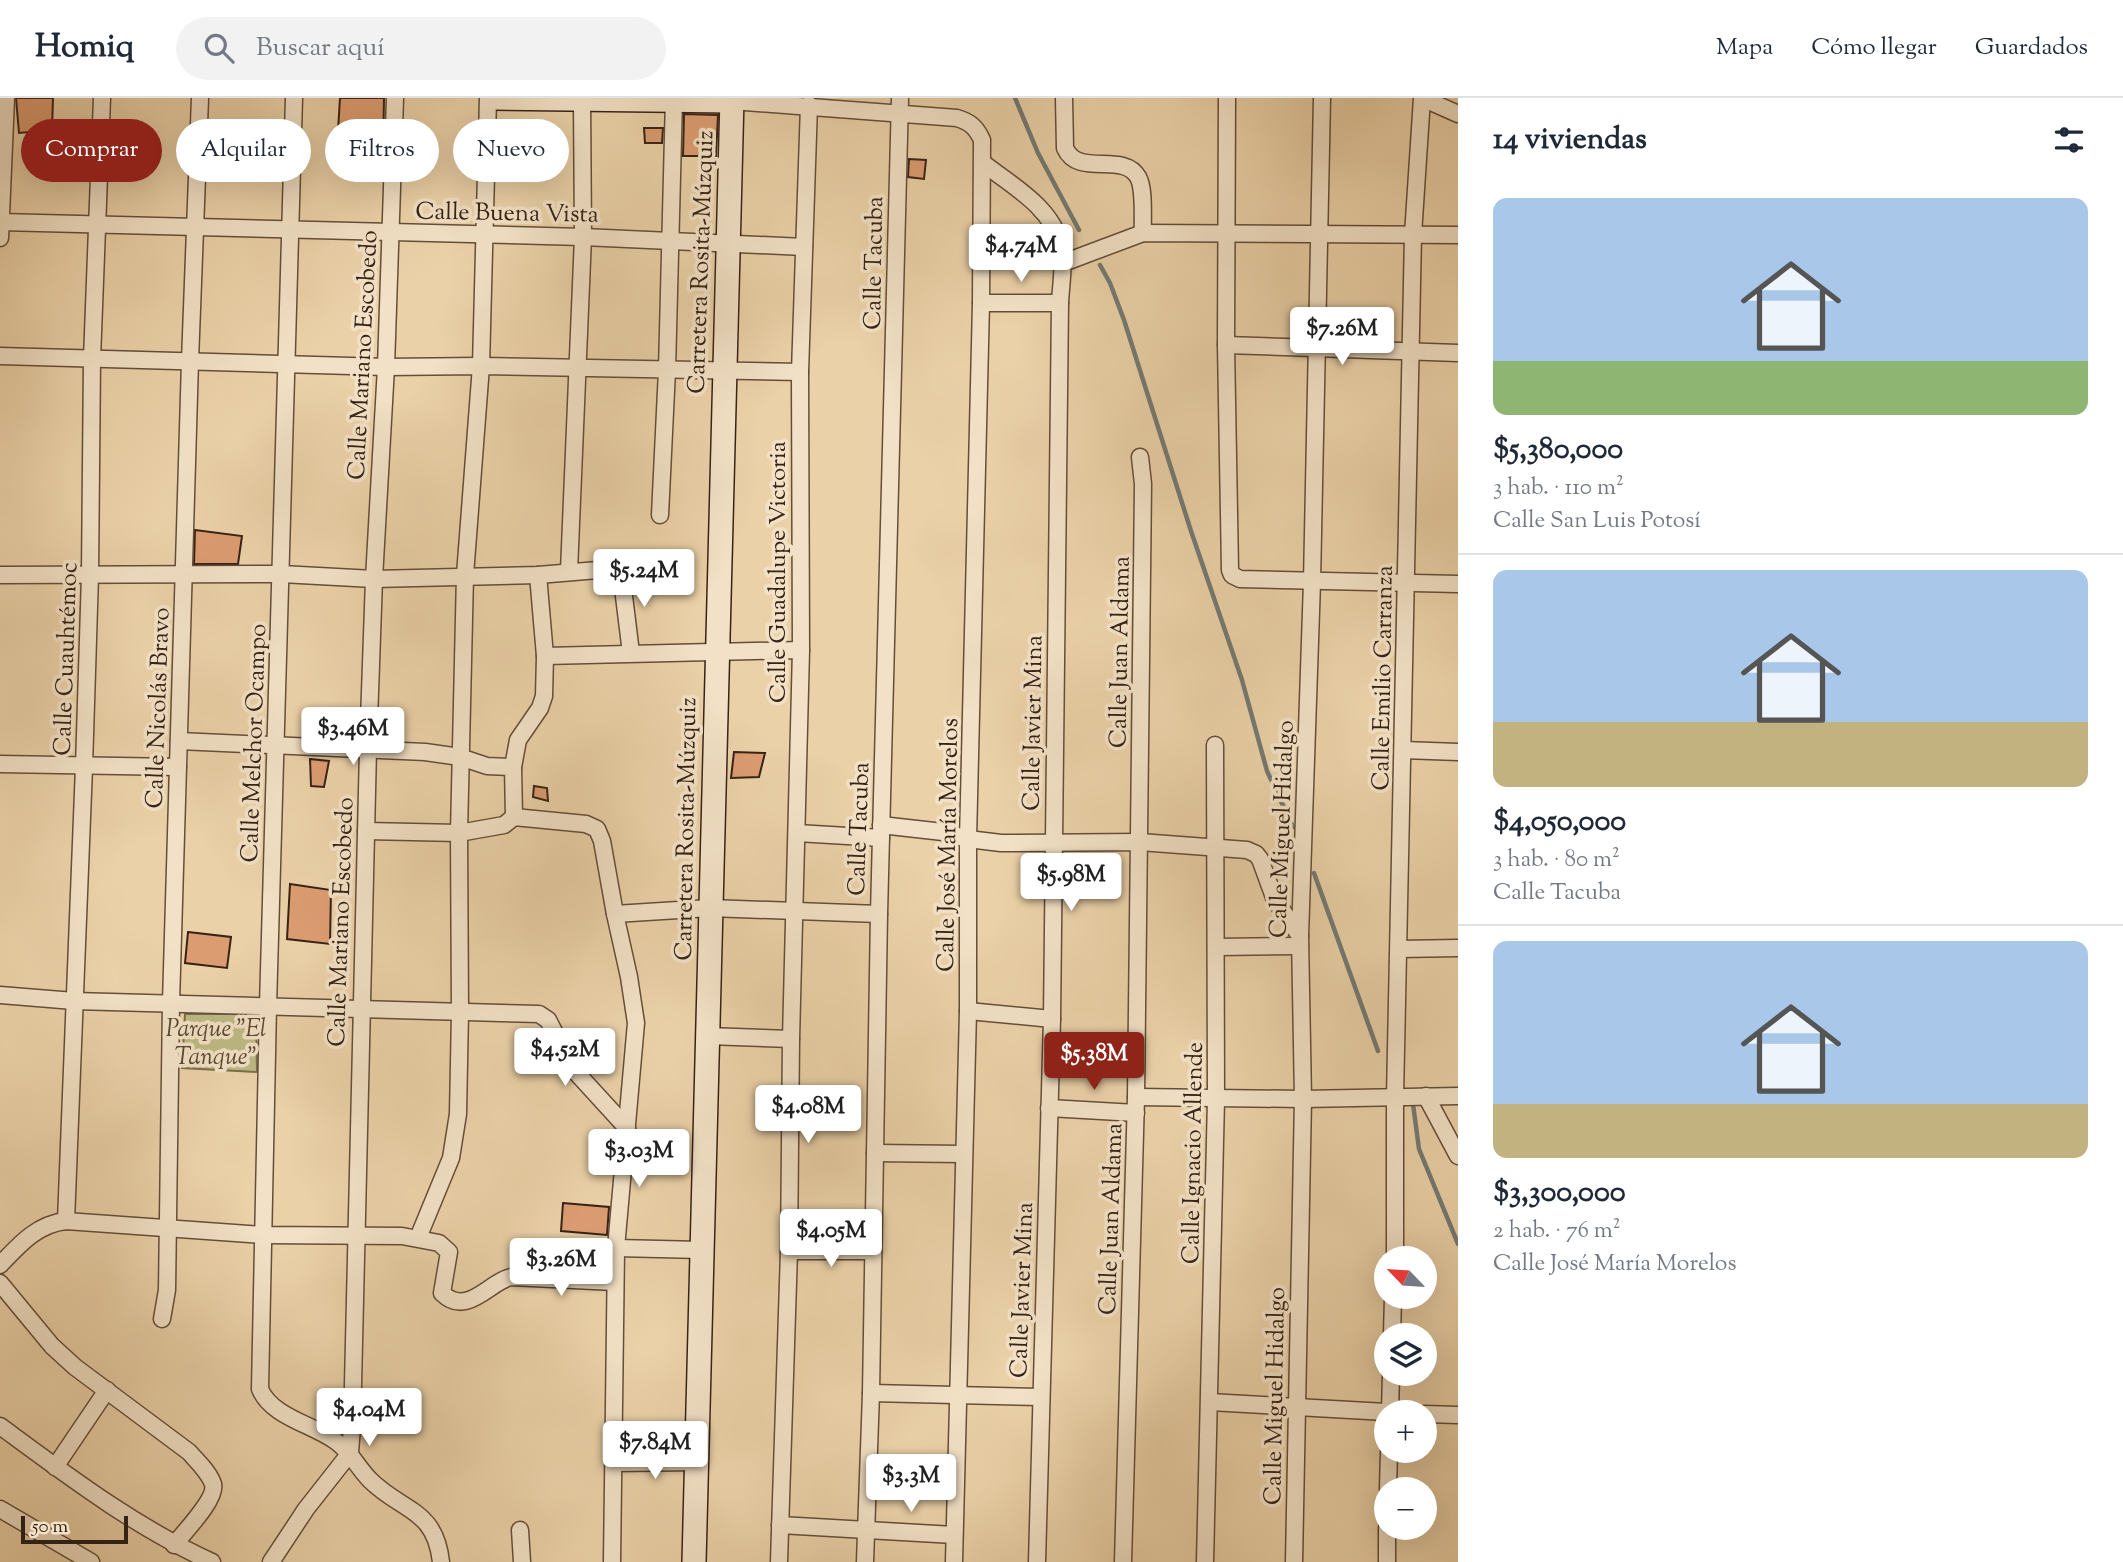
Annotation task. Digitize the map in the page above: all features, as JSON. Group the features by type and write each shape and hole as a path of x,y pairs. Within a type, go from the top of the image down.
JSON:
{"main road":[{"path":"491,98 732,99"},
{"name":"Carretera Rosita-Múzquiz","path":"694,1562 732,99"}],"street":[{"path":"0,238 6,98"},
{"name":"Calle Cuauhtémoc","path":"66,1222 85,767 92,359 102,98"},
{"name":"Calle Nicolás Bravo","path":"162,1320 166,1300 171,1003 190,361 201,98"},
{"name":"Calle Melchor Ocampo","path":"294,98 260,1389 264,1399 274,1407 335,1440 350,1453"},
{"name":"Calle Mariano Escobedo","path":"350,1453 355,1359 355,1237 368,749 386,367 395,98"},
{"path":"418,1238 445,1177 455,1139 458,1114 460,757 466,575 481,366 483,235 491,98"},
{"path":"1065,98 1065,148 1073,160 1123,166 1138,176 1141,184 1143,233"},
{"path":"1227,98 1226,345 1231,575 1240,579 1312,582 1458,584"},
{"name":"Calle Miguel Hidalgo","path":"1294,1562 1303,1099 1300,941 1312,582 1322,98"},
{"path":"1422,98 1458,114"},
{"name":"Calle Emilio Carranza","path":"1395,1246 1395,1097 1413,235 1422,98"},
{"path":"732,99 809,105 899,106"},
{"path":"569,571 583,237 582,100"},
{"path":"660,516 667,370 673,100"},
{"name":"Calle Guadalupe Victoria","path":"789,1251 791,1040 801,650 800,372 809,105"},
{"name":"Calle José María Morelos","path":"899,106 968,121 977,129 982,139 983,163 968,839 968,1011 954,1562"},
{"name":"Calle Tacuba","path":"865,1562 899,106"},
{"name":"Calle Javier Mina","path":"983,163 1044,212 1056,229 1063,263 1060,303 1052,1019 1037,1562"},
{"name":"Calle Buena Vista","path":"0,222 583,237 804,247"},
{"path":"1063,263 1143,233 1458,235"},
{"path":"981,303 1060,303"},
{"path":"1226,345 1458,353"},
{"path":"0,356 386,367 481,366 800,372"},
{"name":"Calle Juan Aldama","path":"1123,1562 1136,1105 1143,484 1140,457"},
{"path":"0,575 281,574 374,579 538,575 610,569 620,574 631,653"},
{"path":"514,817 513,767 518,740 543,702 545,656 538,575"},
{"path":"545,656 801,650"},
{"path":"179,741 425,752 460,757 487,766 513,767"},
{"name":"Calle Ignacio Allende","path":"1205,1562 1216,1098 1215,745"},
{"path":"1403,750 1458,752"},
{"path":"0,764 178,767"},
{"path":"366,831 459,833 504,825 514,817 586,824 597,829 603,841 636,1023 615,1282 612,1562"},
{"path":"797,833 943,832 968,839 1001,843 1140,842 1247,850 1256,854 1275,900 1300,941 1217,947"},
{"path":"615,914 710,908 879,914"},
{"path":"1399,949 1458,948"},
{"path":"0,995 74,1001 533,1013 544,1016 574,1070 627,1128"},
{"path":"968,1011 1052,1019"},
{"path":"706,1036 791,1040"},
{"path":"1426,1096 1458,1156"},
{"path":"1049,1108 1136,1105 1216,1098 1458,1096"},
{"path":"875,1153 963,1154"},
{"path":"0,1265 24,1240 40,1229 54,1223 66,1222 264,1235 418,1238 439,1243 449,1252 442,1293 453,1299 471,1300 504,1278 511,1277 615,1282"},
{"path":"617,1248 702,1251"},
{"path":"779,1562 789,1251 873,1251"},
{"path":"0,1283 52,1346 189,1452 204,1469 214,1486 214,1492 174,1545"},
{"path":"55,1467 107,1390"},
{"path":"871,1393 1040,1397"},
{"path":"1210,1402 1374,1411"},
{"path":"1437,1414 1458,1415"},
{"path":"0,1426 55,1467 174,1545 212,1562"},
{"path":"271,1562 306,1508 350,1453 371,1481 429,1525 436,1536 441,1562"},
{"path":"614,1463 696,1462"},
{"path":"0,1508 91,1562"},
{"path":"780,1525 954,1535"},
{"path":"520,1530 522,1562"},
{"path":"1387,1540 1387,1562"}],"green space":[{"name":"Parque \"El Tanque\"","path":"185,1014 256,1014 257,1072 182,1068"}],"building":[{"path":"16,98 53,98 52,119 21,119 19,133"},
{"path":"340,98 384,98 384,119 339,119"},
{"path":"684,114 718,115 716,156 683,156"},
{"path":"644,128 663,128 662,143 645,143"},
{"path":"909,159 926,160 924,179 908,177"},
{"path":"195,530 242,536 238,564 194,564"},
{"path":"734,752 765,753 759,777 731,778"},
{"path":"310,759 329,761 324,787 311,786"},
{"path":"534,786 547,788 548,801 533,797"},
{"path":"290,884 331,890 330,944 287,939"},
{"path":"188,932 231,937 227,968 185,963"},
{"path":"563,1203 609,1207 607,1235 561,1231"}],"waterway":[{"path":"1015,98 1038,153 1079,230"},
{"path":"1100,265 1124,320 1242,680 1267,771 1293,827"},
{"path":"1314,873 1378,1051"},
{"path":"1413,1104 1419,1149 1458,1244"}]}
